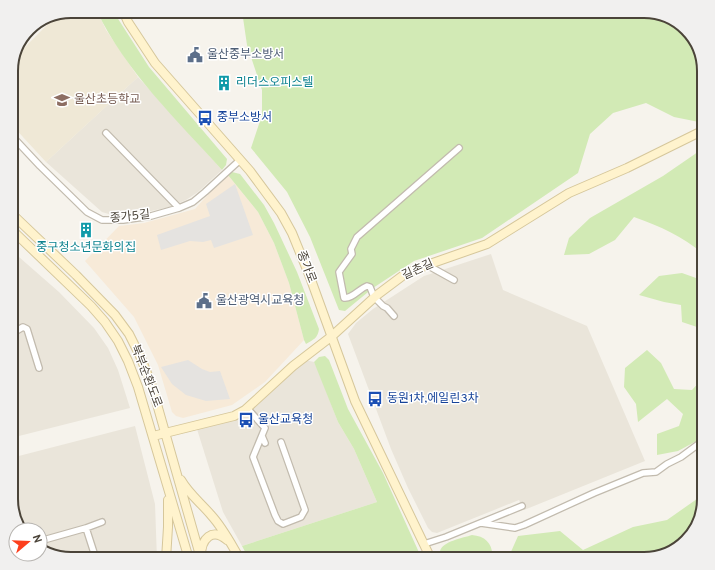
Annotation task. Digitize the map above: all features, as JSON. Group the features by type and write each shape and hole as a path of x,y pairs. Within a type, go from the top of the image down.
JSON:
{"main road":[{"name":"종가로","path":"126,18 155,63 265,189 281,213 292,233 308,270 355,401 428,552"},
{"name":"길촌길","path":"153,436 234,416 247,408 293,366 332,336 374,297 405,274 487,244 570,193 627,168 697,133"},
{"path":"18,216 30,231"},
{"name":"북부순환도로","path":"18,220 99,297 129,334 151,383 199,552"},
{"name":"북부순환도로","path":"18,235 91,306 105,322 118,341 138,387 187,552"},
{"path":"175,469 187,490 212,515 236,552"},
{"path":"166,483 168,512 166,552"},
{"path":"202,552 204,542 209,536 217,534 231,543"}],"street":[{"path":"106,133 179,208"},
{"name":"종가5길","path":"18,142 87,212 102,220 123,220 151,216 179,208 193,202 240,160"},
{"path":"394,316 374,297 370,287 367,286 362,288 349,298 344,298 342,295 339,272 352,254 351,249 357,237 459,148"},
{"path":"427,265 454,280"},
{"path":"18,330 23,327 27,329 39,368"},
{"path":"247,408 265,428 253,457 275,515 278,521 283,524 301,517 305,510 281,442"},
{"path":"262,436 265,443"},
{"path":"481,523 514,528 524,525 636,476 656,472 697,445"},
{"path":"424,544 446,537 522,506"},
{"path":"48,539 102,522"},
{"path":"86,528 94,552"}],"shaded area":[{"name":"울산초등학교","path":"71,18 100,18 106,30 138,77 46,162 18,132 18,68 24,48 51,22"},
{"path":"138,77 222,170 198,192 186,200 170,207 127,215 112,215 102,212 46,162"},
{"path":"228,175 258,212 274,243 289,283 304,340 265,382 232,405 183,418 176,416 172,412 158,365 134,317 85,261 119,226 144,223 195,209 222,179"},
{"path":"235,184 253,235 214,248 211,240 203,242 190,241 161,250 157,235 210,216 206,204"},
{"path":"491,254 503,290 587,326 645,461 524,510 519,500 437,533 432,532 428,528 408,488 391,449 348,334 356,323 373,309 424,276"},
{"path":"18,256 59,292 94,328 108,348 118,370 130,408 18,436"},
{"path":"188,360 210,372 220,371 230,399 206,401 186,395 172,384 161,367"},
{"path":"305,360 314,362 338,422 354,449 377,502 242,546 223,512 196,426 234,416"},
{"path":"135,426 155,504 157,552 71,552 51,548 48,546 48,522 24,522 18,502 18,456"}],"green space":[{"path":"101,18 118,18 149,67 227,159 226,165 222,170 170,114 137,75"},
{"path":"243,18 654,19 664,22 679,31 684,36 693,51 697,71 697,122 674,117 646,103 613,113 590,134 578,173 482,238 414,261 373,288 345,311 339,310 310,237 287,192 251,148 262,115 262,90 247,45"},
{"path":"697,152 697,249 671,232 634,217 615,240 589,254 564,255 569,238 590,218 663,176"},
{"path":"232,172 240,174 264,205 297,272 319,329 316,337 306,344 289,283 274,243 258,212 228,175"},
{"path":"682,273 697,278 697,327 682,322 681,305 639,295 659,276"},
{"path":"647,350 661,363 674,389 692,390 697,385 697,441 678,451 657,455 657,434 679,426 683,414 667,399 638,422 636,404 624,387 625,368"},
{"path":"325,356 329,360 348,409 383,473 419,552 245,552 242,546 377,502 354,449 338,422 314,362 319,357"},
{"path":"697,499 693,519 684,534 673,543 654,551 511,552 518,536 560,531 583,550 633,527 667,520"},
{"path":"472,535 481,537 488,542 492,552 440,552 445,545 454,540"}],"place":[{"name":"울산중부소방서","path":"195,55"},
{"name":"리더스오피스텔","path":"224,83"},
{"name":"울산초등학교","path":"62,100"},
{"name":"중부소방서","path":"205,118"},
{"name":"중구청소년문화의집","path":"86,230"},
{"name":"울산광역시교육청","path":"204,301"},
{"name":"동원1차,에일린3차","path":"375,399"},
{"name":"울산교육청","path":"246,420"}]}
